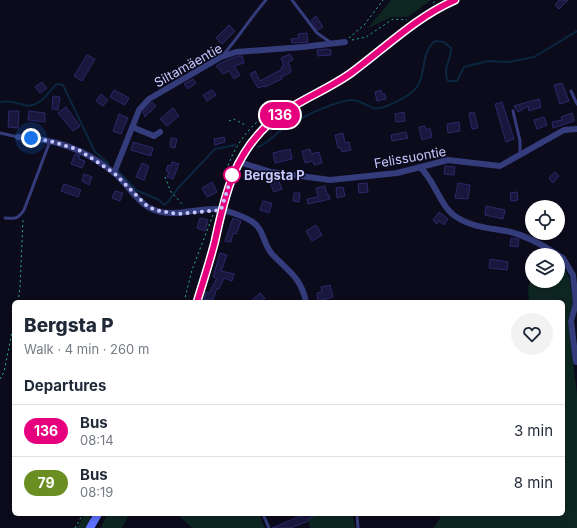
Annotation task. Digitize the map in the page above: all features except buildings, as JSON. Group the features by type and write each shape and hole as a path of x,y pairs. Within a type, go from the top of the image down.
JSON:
{"street":[{"path":"198,300 215,242 218,210 232,174 254,140 273,120 299,103 348,75 412,26 455,0"},
{"name":"Siltamäentie","path":"114,173 139,110 149,99 221,58 236,52 345,42"},
{"path":"132,127 154,136 160,132"},
{"name":"Felissuontie","path":"239,162 271,172 330,180 397,173 448,160 500,166 564,130 577,128"},
{"path":"18,137 50,141 79,150 114,173 147,206 178,214 218,210 251,220 261,231 270,252 296,277 303,289 306,300"},
{"path":"420,167 435,185 445,206 457,218 475,226 511,232 535,240 547,248"},
{"path":"565,262 572,275 576,303 571,321 576,362"},
{"path":"90,528 97,516"}],"lane":[{"path":"221,58 240,36 266,0"},
{"path":"292,0 318,33 332,43"},
{"path":"570,91 577,104"},
{"path":"513,110 520,141 520,155"},
{"path":"0,133 18,137"},
{"path":"5,218 15,220 20,217 50,141"},
{"path":"264,516 269,528"},
{"path":"357,516 358,528"}],"path":[{"path":"345,42 366,24 383,0"},
{"path":"428,6 437,0"},
{"path":"345,42 366,37 393,19 409,20 405,24"},
{"path":"223,181 232,156 243,139 261,119 267,115"},
{"path":"230,120 234,119 246,125"},
{"path":"165,177 171,192 191,212"},
{"path":"18,300 24,210"},
{"path":"184,300 192,270 218,210"},
{"path":"0,379 4,372 12,332"},
{"path":"75,528 82,516"}],"green space":[{"path":"391,0 431,0 408,17 392,17 368,28"},
{"path":"565,270 569,277 573,301 568,319 577,394 577,528 434,528 441,516 565,516 565,300 529,300 528,288 565,288"},
{"path":"84,516 90,516 90,520 86,528 77,528"},
{"path":"106,516 128,516 122,528 101,528"},
{"path":"179,516 260,516 265,528 192,528"},
{"path":"306,516 352,516 355,528 311,528"}],"waterway":[{"path":"258,147 295,122 333,104 353,100 359,101 373,108 381,108 404,97 417,87 420,81 427,52 435,41 444,42 451,48 446,69 446,77 448,81 457,81 464,67 488,61 509,62 534,57 577,31"},
{"path":"0,102 7,101 30,106 34,105 42,100 57,84 63,85 95,152 108,163"},
{"path":"117,170 136,190 159,200 164,205 215,149 235,145"}],"bus line":[{"name":"136","path":"198,300 215,242 221,210 232,174 246,150 254,140 273,120 299,103 348,75 412,26 455,0"}],"place":[{"name":"Bergsta P","path":"232,175"}],"route":[{"path":"31,138 50,141 79,150 114,173 147,206 155,210 178,214 215,209 221,210 232,175"}]}
